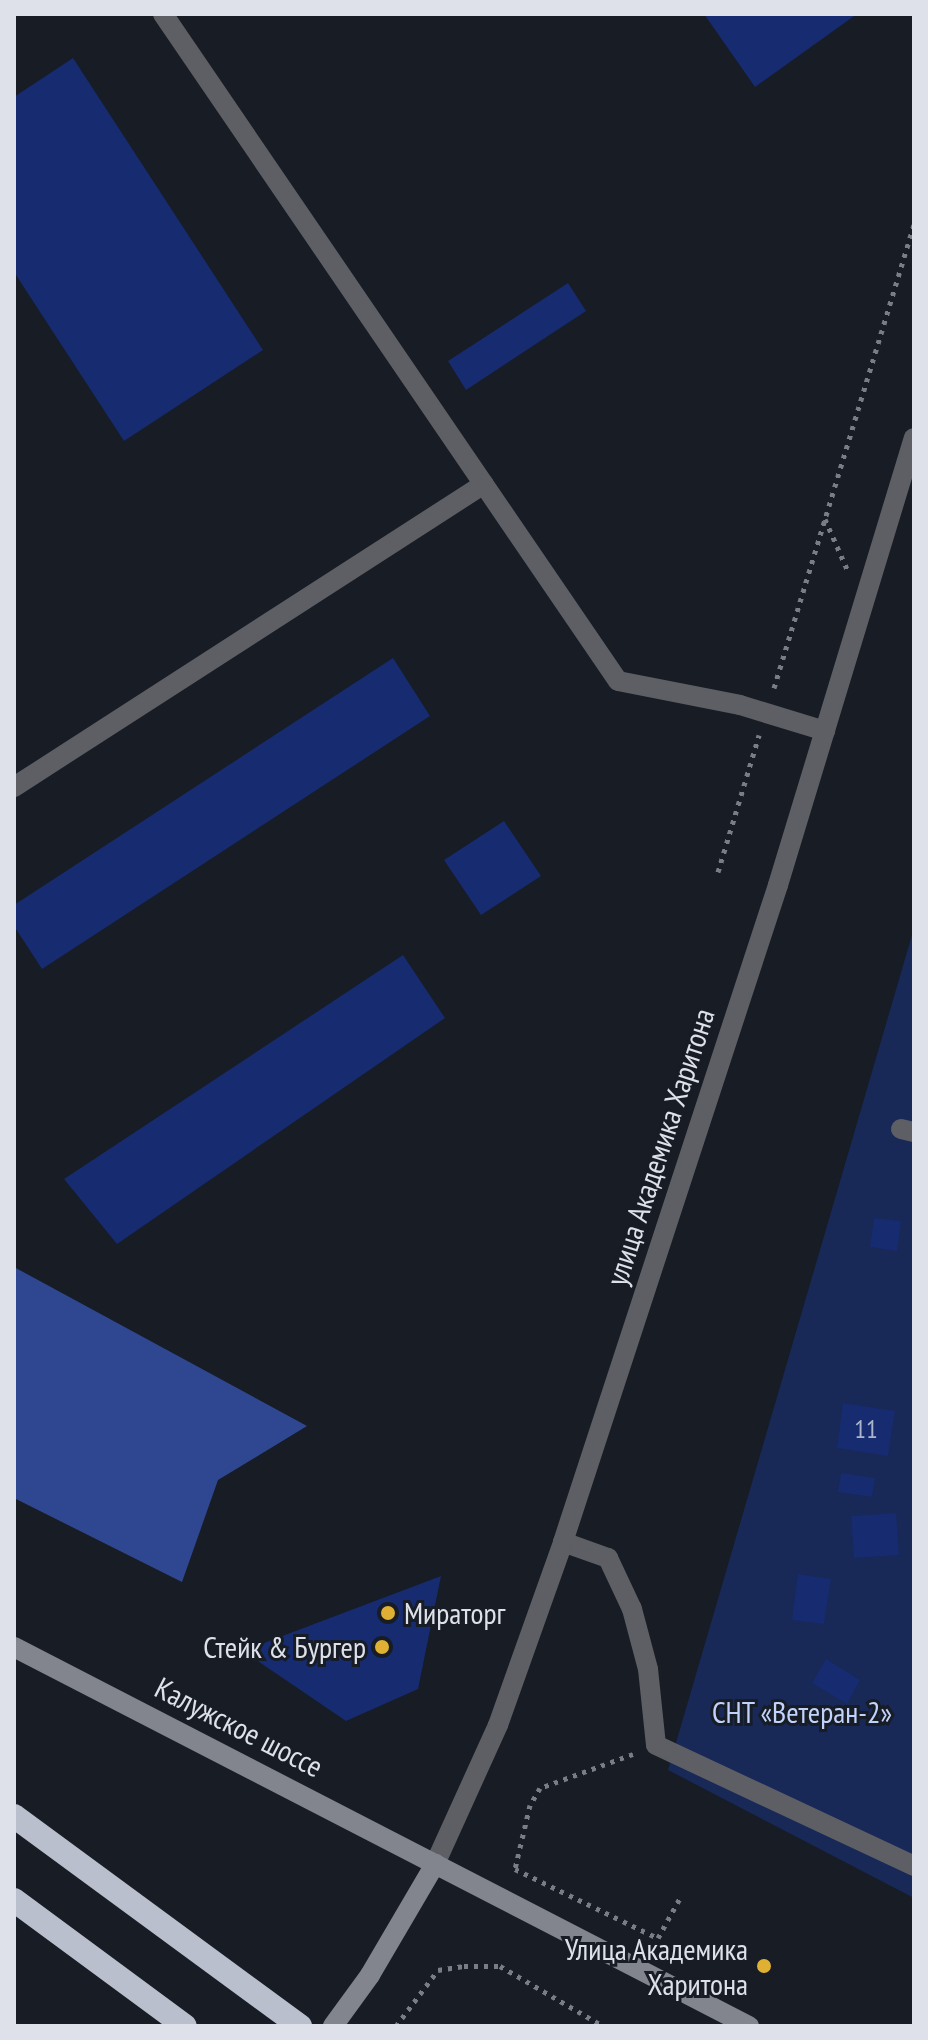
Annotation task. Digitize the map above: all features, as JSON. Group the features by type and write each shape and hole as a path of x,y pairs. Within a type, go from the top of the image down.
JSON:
{"highway":[{"path":"23,1822 300,2026"},
{"path":"14,1900 185,2026"}],"main road":[{"name":"Калужское шоссе","path":"14,1647 749,2026"},
{"path":"333,2026 370,1975 435,1864"}],"street":[{"path":"163,14 618,681 766,712 825,731"},
{"name":"улица Академика Харитона","path":"435,1864 498,1725 563,1542 825,731 914,438"},
{"path":"14,787 484,484"},
{"path":"563,1542 608,1558 632,1609 648,1669 656,1745 914,1866"}],"path":[{"path":"718,872 914,225"},
{"path":"825,519 863,606"},
{"path":"656,1745 540,1788 530,1805 515,1869 658,1938 680,1898"},
{"path":"396,2026 438,1970 464,1966 500,1966 604,2026"}],"green space":[{"name":"СНТ «Ветеран-2»","path":"914,928 914,1898 668,1770"}],"shaded area":[{"path":"14,1267 307,1426 218,1480 182,1582 14,1498"}],"building":[{"path":"704,14 857,14 755,87"},
{"path":"73,58 263,350 124,441 14,272 14,97"},
{"path":"568,283 586,311 466,390 448,361"},
{"path":"393,658 430,716 42,969 14,926 14,905"},
{"path":"504,821 541,876 481,915 444,860"},
{"path":"403,955 445,1018 117,1244 64,1179"},
{"path":"874,1218 901,1221 897,1251 870,1247"},
{"path":"843,1403 895,1411 888,1456 837,1448"},
{"path":"841,1473 875,1478 872,1497 838,1492"},
{"path":"896,1513 899,1555 854,1558 851,1516"},
{"path":"798,1574 831,1579 824,1624 792,1620"},
{"name":"Мираторг","path":"441,1576 418,1689 346,1721 243,1651"},
{"path":"826,1659 860,1680 847,1704 812,1683"}],"place":[{"name":"Мираторг","path":"388,1613"},
{"name":"Стейк & Бургер","path":"382,1647"},
{"name":"Улица Академика Харитона","path":"764,1966"}]}
